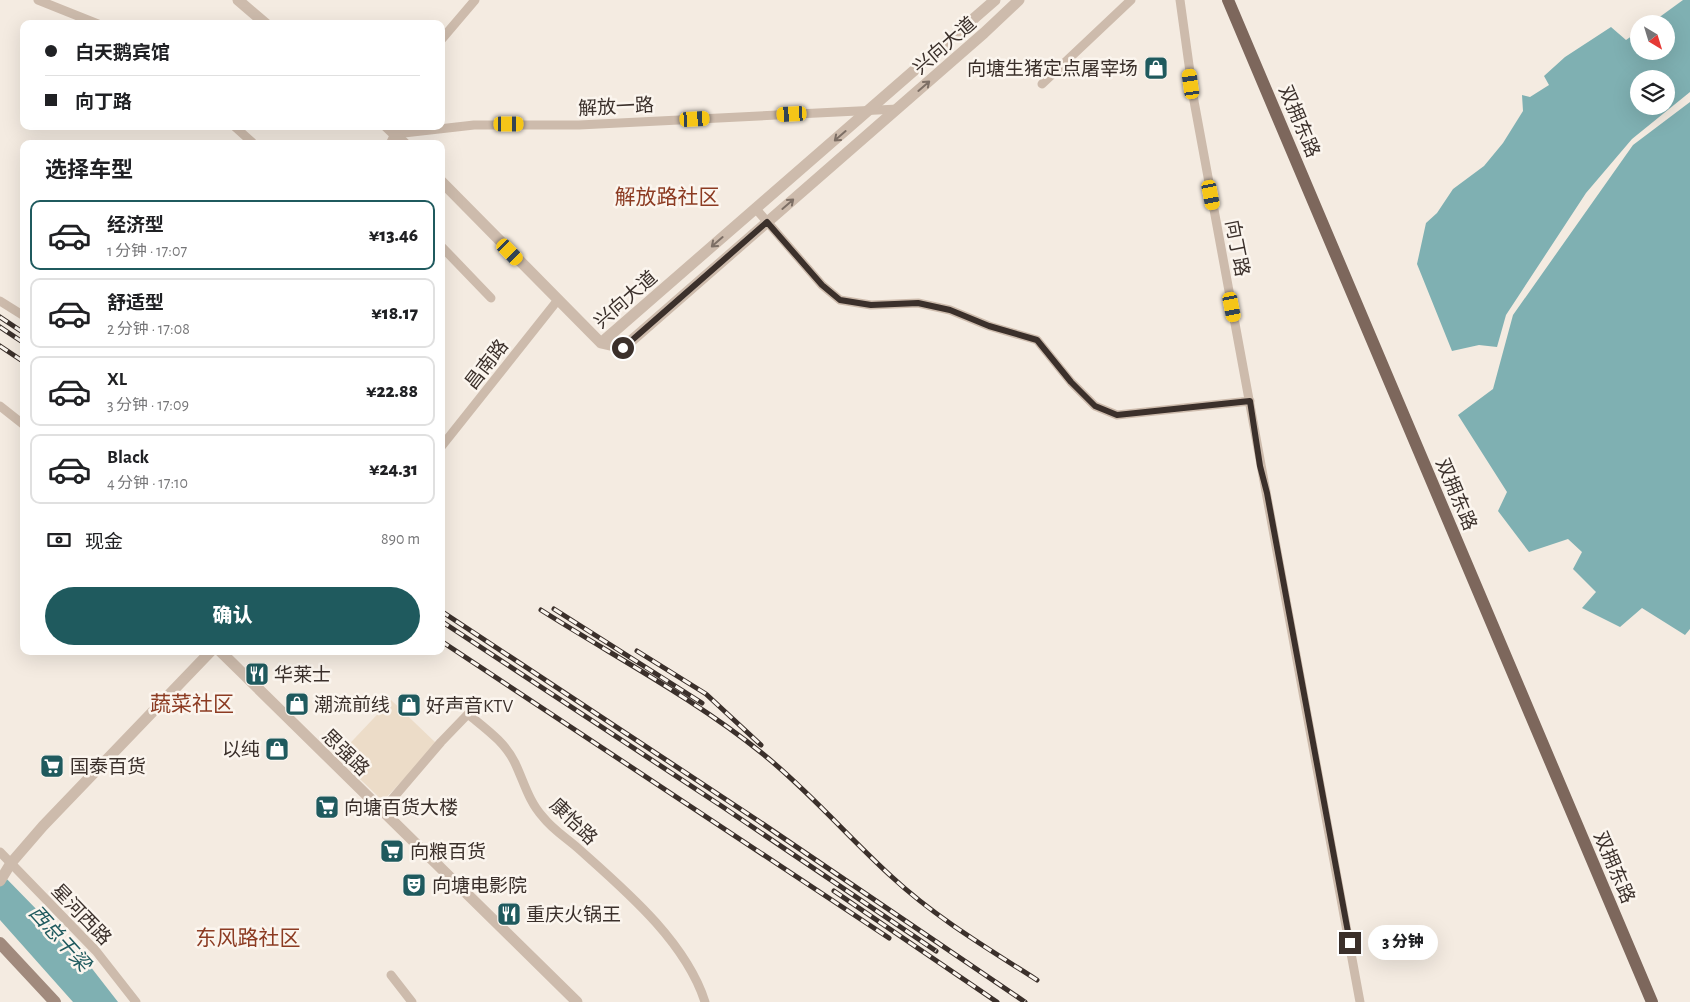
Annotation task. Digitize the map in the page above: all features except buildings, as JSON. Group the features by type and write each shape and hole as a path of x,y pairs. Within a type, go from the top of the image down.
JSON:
{"main road":[{"name":"双拥东路","path":"1228,0 1652,1002"},
{"path":"0,943 55,1002"}],"street":[{"path":"38,0 88,20"},
{"path":"238,0 261,20"},
{"path":"445,35 475,0"},
{"name":"兴向大道","path":"601,343 995,0"},
{"name":"兴向大道","path":"601,343 623,348 898,109 1019,0"},
{"path":"1042,84 1131,0"},
{"name":"向丁路","path":"1180,0 1194,101 1360,1002"},
{"name":"解放一路","path":"445,128 474,125 578,125 898,109"},
{"path":"238,130 250,140"},
{"name":"解放一路","path":"390,135 432,130"},
{"path":"445,185 557,301 601,343"},
{"path":"756,209 822,285 840,300 871,305 918,303 950,310 989,326 1037,340 1071,382 1095,406 1117,415 1250,401"},
{"path":"445,250 491,298"},
{"path":"0,301 20,314"},
{"name":"昌南路","path":"445,442 557,301"},
{"path":"0,406 20,422"},
{"path":"1,880 11,863 43,826 207,655"},
{"name":"思强路","path":"224,655 577,1002"},
{"name":"康怡路","path":"382,811 441,742 468,714 500,739 514,762 524,787 543,817 622,889 681,954 701,989 705,1002"},
{"name":"星河西路","path":"0,852 96,951 136,1002"},
{"path":"391,975 412,1002"}],"shaded area":[{"path":"391,700 437,744 383,801 337,757"}],"water":[{"path":"1683,0 1690,0 1690,92 1675,104 1675,70 1630,70 1630,115 1662,115 1632,139 1586,193 1506,315 1497,347 1479,345 1452,351 1417,264 1426,223 1437,213 1453,189 1484,166 1503,143 1523,111 1522,95 1530,97 1549,85 1544,76 1565,57 1611,27 1626,40 1630,37 1630,60 1675,60 1675,15 1662,15"},
{"path":"1690,102 1690,629 1685,635 1642,608 1620,627 1582,608 1596,592 1573,569 1582,552 1568,539 1529,552 1498,511 1507,492 1458,415 1493,389 1513,315 1633,145"},
{"name":"西总干梁","path":"0,872 83,957 118,1002 73,1002 0,920"}],"railway":[{"path":"0,317 20,330"},
{"path":"0,327 20,340"},
{"path":"0,346 20,359"},
{"path":"554,609 702,703"},
{"path":"541,610 682,697 737,734 797,784 909,892 962,932 1037,980"},
{"path":"445,614 757,820 1025,1002"},
{"path":"445,624 723,807 936,951"},
{"path":"445,644 889,938"},
{"path":"637,651 706,694 761,745"},
{"path":"834,891 997,1002"}],"place":[{"name":"向塘生猪定点屠宰场","path":"1156,68"},
{"name":"华莱士","path":"257,674"},
{"name":"潮流前线","path":"297,704"},
{"name":"好声音KTV","path":"409,705"},
{"name":"以纯","path":"277,749"},
{"name":"国泰百货","path":"52,766"},
{"name":"向塘百货大楼","path":"327,807"},
{"name":"向粮百货","path":"392,851"},
{"name":"向塘电影院","path":"414,885"},
{"name":"重庆火锅王","path":"509,914"}],"district":[{"name":"解放路社区","path":"667,197"},
{"name":"蔬菜社区","path":"192,704"},
{"name":"东风路社区","path":"248,938"}],"route":[{"path":"623,348 767,222 822,285 840,300 871,305 918,303 950,310 989,326 1037,340 1071,382 1095,406 1117,415 1250,401 1260,466 1267,493 1350,943"}]}
